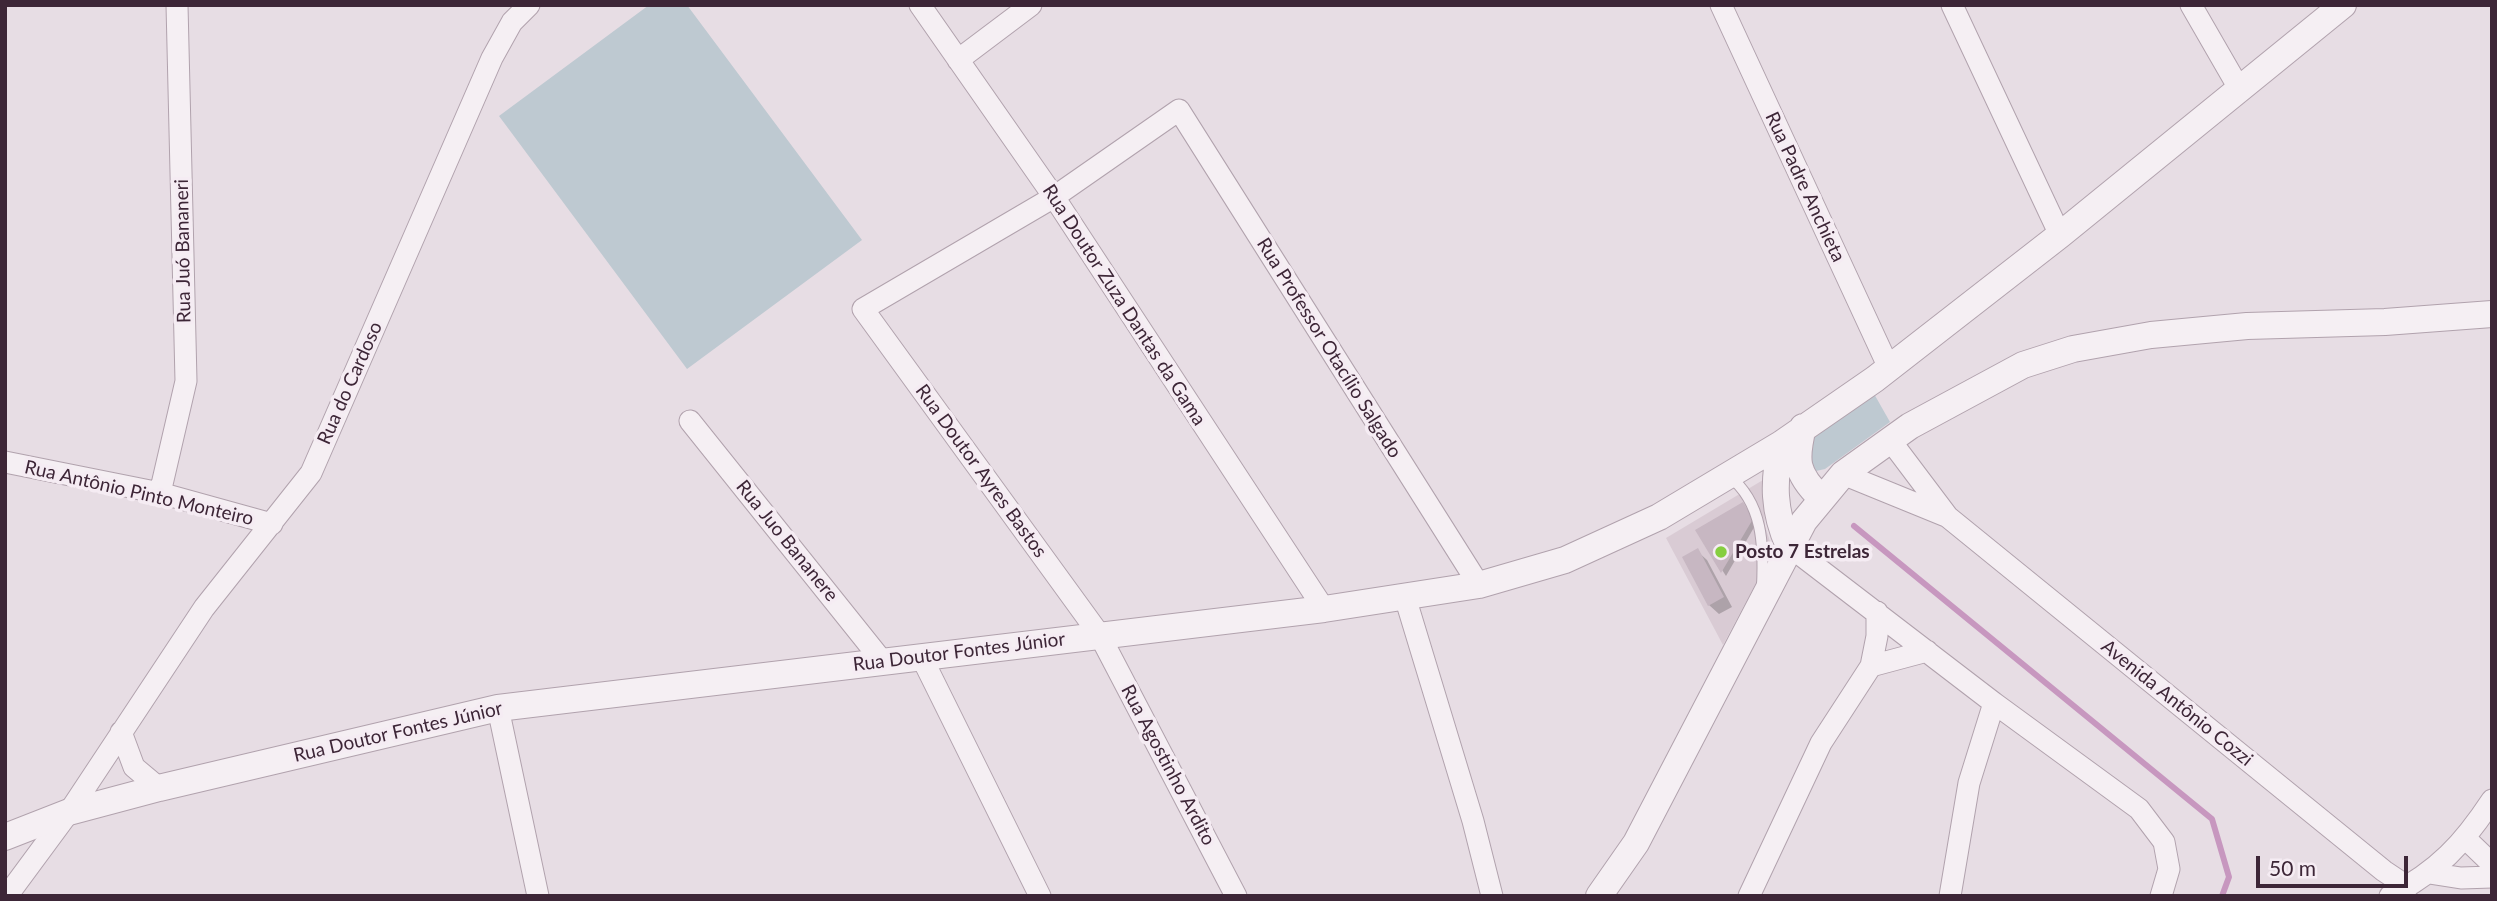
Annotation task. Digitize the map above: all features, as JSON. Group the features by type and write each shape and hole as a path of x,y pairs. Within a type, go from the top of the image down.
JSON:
{"street":[{"name":"Rua Juó Bananeri","path":"160,493 186,381 177,5"},
{"name":"Rua do Cardoso","path":"7,896 69,812 204,608 311,473 492,58 514,14 529,5"},
{"name":"Rua Doutor Zuza Dantas da Gama","path":"920,5 1054,197 1324,609"},
{"path":"958,60 1031,5"},
{"name":"Rua Padre Anchieta","path":"1721,5 1882,374"},
{"path":"1952,5 2060,235"},
{"path":"2191,5 2240,90"},
{"name":"Rua Doutor Fontes Júnior","path":"5,837 69,812 159,788 498,708 1324,609 1479,586 1565,559 1660,517 1781,444 1882,374 2060,235 2343,5"},
{"name":"Rua Professor Otacílio Salgado","path":"1054,197 1180,110 1479,586"},
{"name":"Rua Doutor Ayres Bastos","path":"1054,197 863,309 1099,634"},
{"path":"1599,896 1636,843 1789,546 1821,498 1843,474 1900,433 2023,365 2073,349 2151,335 2247,326 2385,322 2492,314"},
{"name":"Rua Juo Bananere","path":"690,421 883,662"},
{"path":"1803,427 1797,453 1799,467 1807,484 1821,498"},
{"name":"Avenida Antônio Cozzi","path":"1900,433 1948,517"},
{"path":"1781,444 1774,477 1775,505 1789,546 1994,704 2139,809 2164,842 2169,869 2161,896"},
{"name":"Rua Antônio Pinto Monteiro","path":"5,462 160,493 272,524"},
{"name":"Avenida Antônio Cozzi","path":"1843,474 1948,517 2384,872 2399,891"},
{"path":"1405,597 1473,821 1492,896"},
{"path":"1749,896 1821,743 1871,666 1877,636 1877,612"},
{"name":"Rua Agostinho Ardito","path":"1099,634 1237,896"},
{"path":"1871,666 1927,651"},
{"path":"921,656 1040,896"},
{"path":"1950,896 1969,783 1994,704"},
{"path":"498,708 537,895"},
{"path":"121,732 134,766 159,788"},
{"path":"2399,891 2429,873 2466,839 2492,800"},
{"path":"2466,839 2492,864"},
{"path":"2429,873 2492,877"}],"lane":[{"path":"1729,476 1746,493 1757,515 1762,544 1762,599"}],"shaded area":[{"path":"649,5 687,5 862,240 687,369 499,116"},
{"path":"1873,392 1890,422 1825,469 1816,471 1809,466 1810,439"},
{"path":"1763,480 1765,526 1773,551 1723,645 1666,538"}],"building":[{"name":"Posto 7 Estrelas","path":"1743,502 1753,519 1721,573 1695,530"},
{"path":"1698,548 1724,597 1708,606 1682,557"}],"waterway":[{"path":"1854,526 2212,819 2229,877 2222,896"}],"place":[{"name":"Posto 7 Estrelas","path":"1721,552"}]}
